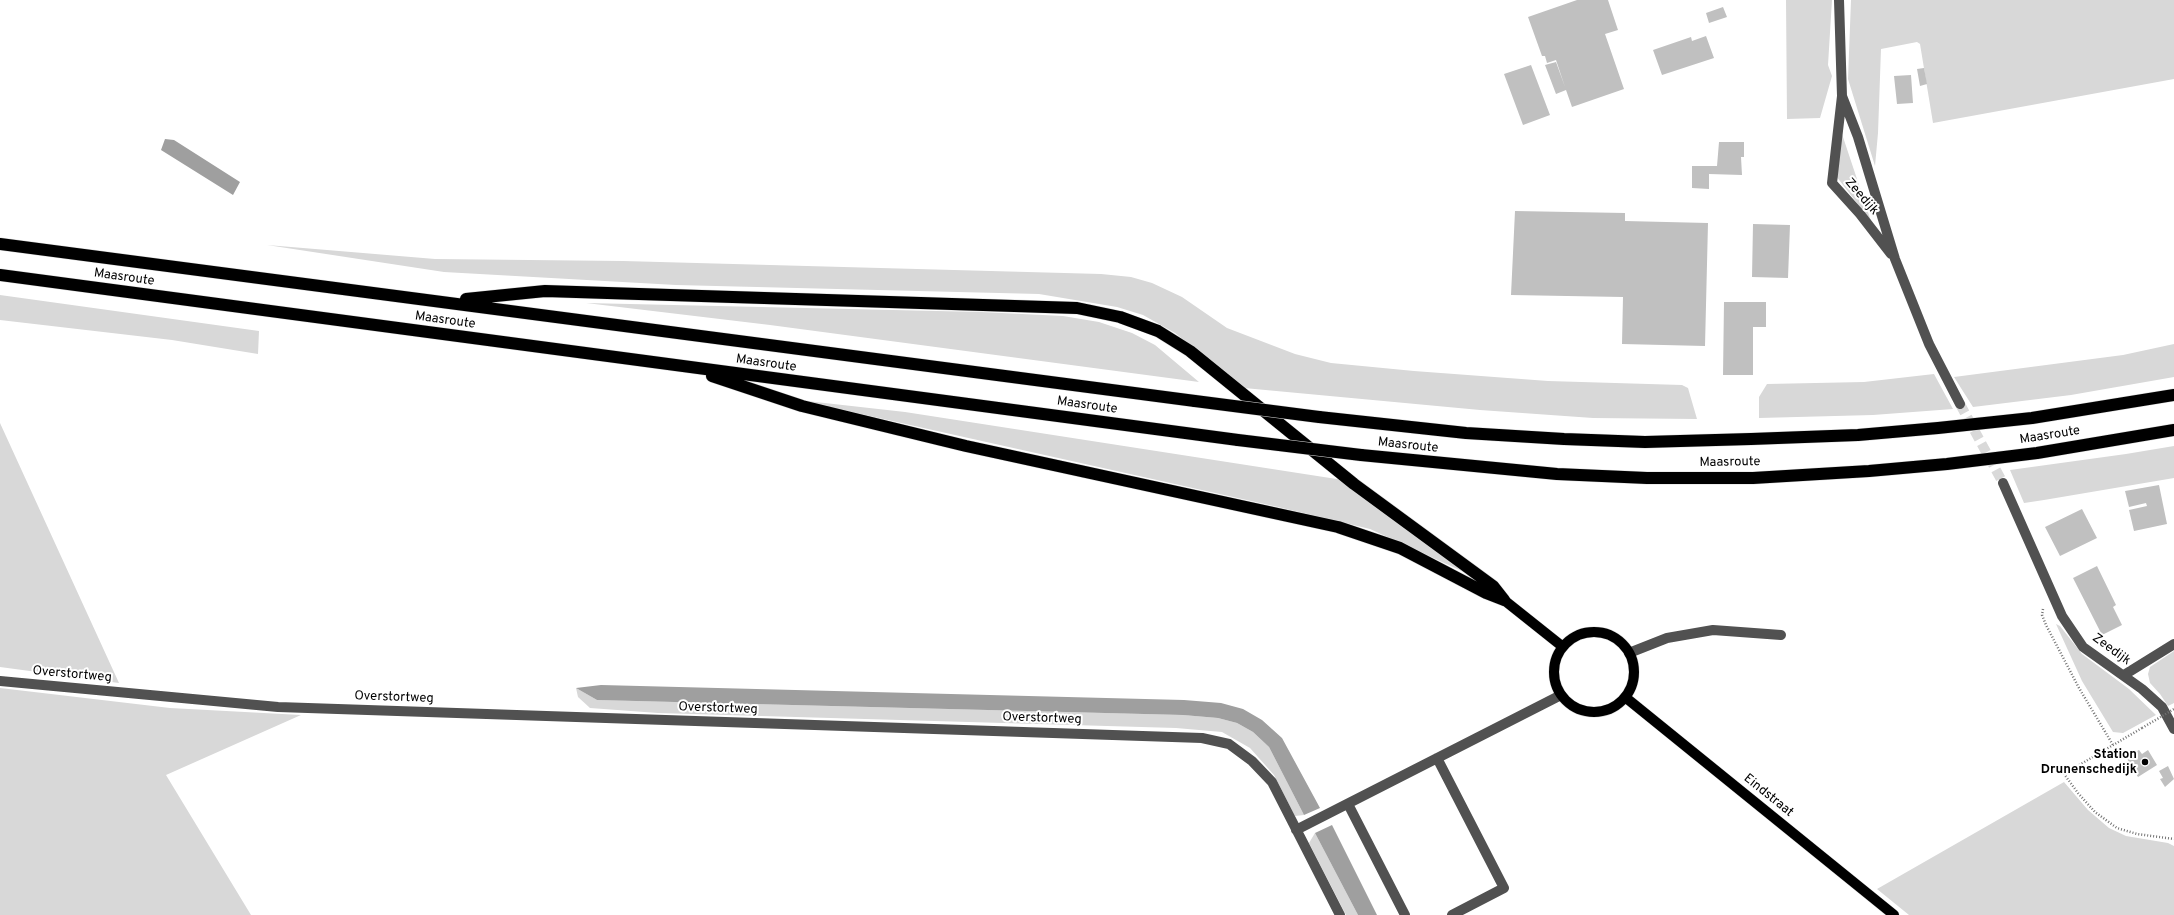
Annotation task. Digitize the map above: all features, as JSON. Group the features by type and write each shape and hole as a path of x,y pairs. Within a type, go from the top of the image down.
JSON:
{"highway":[{"name":"Maasroute","path":"0,244 446,301 1319,417 1466,433 1646,442 1858,435 2032,418 2174,395"},
{"name":"Maasroute","path":"0,275 1238,440 1361,455 1557,474 1647,478 1753,478 1869,471 1947,464 2037,453 2174,430"},
{"path":"446,301 545,291 1078,308 1109,313 1158,332 1190,351 1348,479 1493,586 1504,600"},
{"path":"687,367 802,406 966,446 1338,527 1400,548 1486,593 1504,600"}],"main road":[{"path":"1504,600 1562,646"},
{"path":"1586,632 1601,632 1614,637 1625,646 1630,653 1635,672 1632,685 1625,697 1614,707 1600,712 1585,711 1571,705 1561,695 1555,683 1554,670 1556,658 1562,646 1573,637 1586,632"},
{"name":"Eindstraat","path":"1625,697 1894,915"}],"street":[{"name":"Zeedijk","path":"1839,0 1842,96 1832,183 1860,214 1895,259"},
{"name":"Zeedijk","path":"1842,96 1858,138 1895,259 1929,344 1960,404"},
{"name":"Zeedijk","path":"2003,483 2062,616 2083,646 2124,676 2162,707 2174,729"},
{"path":"1630,653 1667,638 1713,630 1781,635"},
{"path":"2124,676 2174,644"},
{"name":"Overstortweg","path":"0,681 278,707 1202,738 1228,744 1252,760 1272,782 1340,915"},
{"path":"1296,830 1561,695"},
{"path":"1437,758 1504,888 1452,915"},
{"path":"1348,804 1406,915"}],"path":[{"path":"2047,580 2042,615 2079,688 2113,746"},
{"path":"2174,709 2064,774 2095,812 2117,828 2138,834 2174,839"}],"shaded area":[{"path":"1786,0 1832,0 1828,65 1832,76 1820,118 1787,119"},
{"path":"1851,0 2174,0 2174,79 1933,123 1920,44 1917,42 1881,49 1878,133 1875,166 1848,79"},
{"path":"1840,128 1871,221 1836,176"},
{"path":"165,139 174,140 240,182 233,195 161,150"},
{"path":"267,245 435,259 623,261 1101,274 1131,277 1152,283 1182,297 1227,328 1295,354 1331,363 1414,371 1548,381 1682,385 1688,388 1697,419 1593,418 1480,410 1244,388 1175,333 1143,315 1117,307 1039,294 676,285 444,272"},
{"path":"0,295 259,331 258,354 172,340 0,320"},
{"path":"586,303 981,312 1063,316 1099,322 1132,333 1155,345 1199,382 770,325"},
{"path":"2174,344 2174,377 2071,395 1973,407 1954,377 2123,355"},
{"path":"1934,374 1953,409 1873,415 1759,418 1759,397 1767,384 1864,382"},
{"path":"798,400 905,412 1343,480 1466,573 1370,529 1278,507"},
{"path":"0,423 119,683 0,667"},
{"path":"2174,446 2174,478 2024,503 2010,470 2126,454"},
{"path":"2056,624 2060,626 2082,654 2129,689 2156,715 2123,733 2113,732 2082,681"},
{"path":"2174,651 2174,703 2168,706 2150,683 2148,674 2150,667"},
{"path":"601,685 1184,700 1221,703 1243,709 1262,720 1282,738 1320,808 1304,815 1269,747 1253,732 1237,723 1218,718 1183,715 597,700 576,688"},
{"path":"0,688 170,708 301,715 166,775 251,915 0,915"},
{"path":"576,688 597,700 1183,715 1218,718 1237,723 1253,732 1269,747 1304,815 1295,816 1274,775 1250,748 1222,732 1176,728 658,713 590,708 578,697"},
{"path":"2064,782 2088,810 2109,828 2126,836 2168,843 2174,846 2174,915 1909,915 1877,889"},
{"path":"1332,825 1377,915 1358,915 1315,833"},
{"path":"1315,833 1358,915 1346,915 1309,843"}],"building":[{"path":"1577,0 1608,0 1618,30 1605,34 1624,89 1572,107 1566,90 1556,94 1545,65 1556,62 1565,87 1556,60 1547,63 1545,56 1542,56 1528,17"},
{"path":"1723,7 1727,17 1709,23 1706,13"},
{"path":"1706,36 1714,58 1662,75 1653,50 1691,37 1692,41"},
{"path":"1531,65 1550,115 1523,125 1504,74"},
{"path":"1924,68 1927,84 1920,86 1917,69"},
{"path":"1911,75 1913,103 1897,104 1894,76"},
{"path":"1719,142 1744,142 1744,157 1741,157 1742,175 1709,174 1709,189 1692,188 1692,166 1717,166"},
{"path":"1515,211 1625,213 1625,221 1708,223 1705,346 1622,344 1623,297 1511,295"},
{"path":"1753,224 1790,225 1788,278 1752,277"},
{"path":"1724,302 1766,302 1766,327 1753,327 1753,375 1723,375"},
{"path":"2159,485 2167,524 2134,531 2129,510 2147,506 2146,503 2129,507 2125,491"},
{"path":"2082,509 2097,538 2060,556 2045,527"},
{"path":"2097,566 2116,605 2113,607 2122,625 2102,635 2073,578"},
{"path":"2139,750 2142,754 2148,750 2157,765 2138,777 2126,757"},
{"path":"2168,766 2174,779 2165,787 2160,779 2163,778 2159,771"}],"tunnel":[{"path":"1960,404 2003,483"}],"place":[{"name":"Station Drunenschedijk","path":"2145,762"}]}
